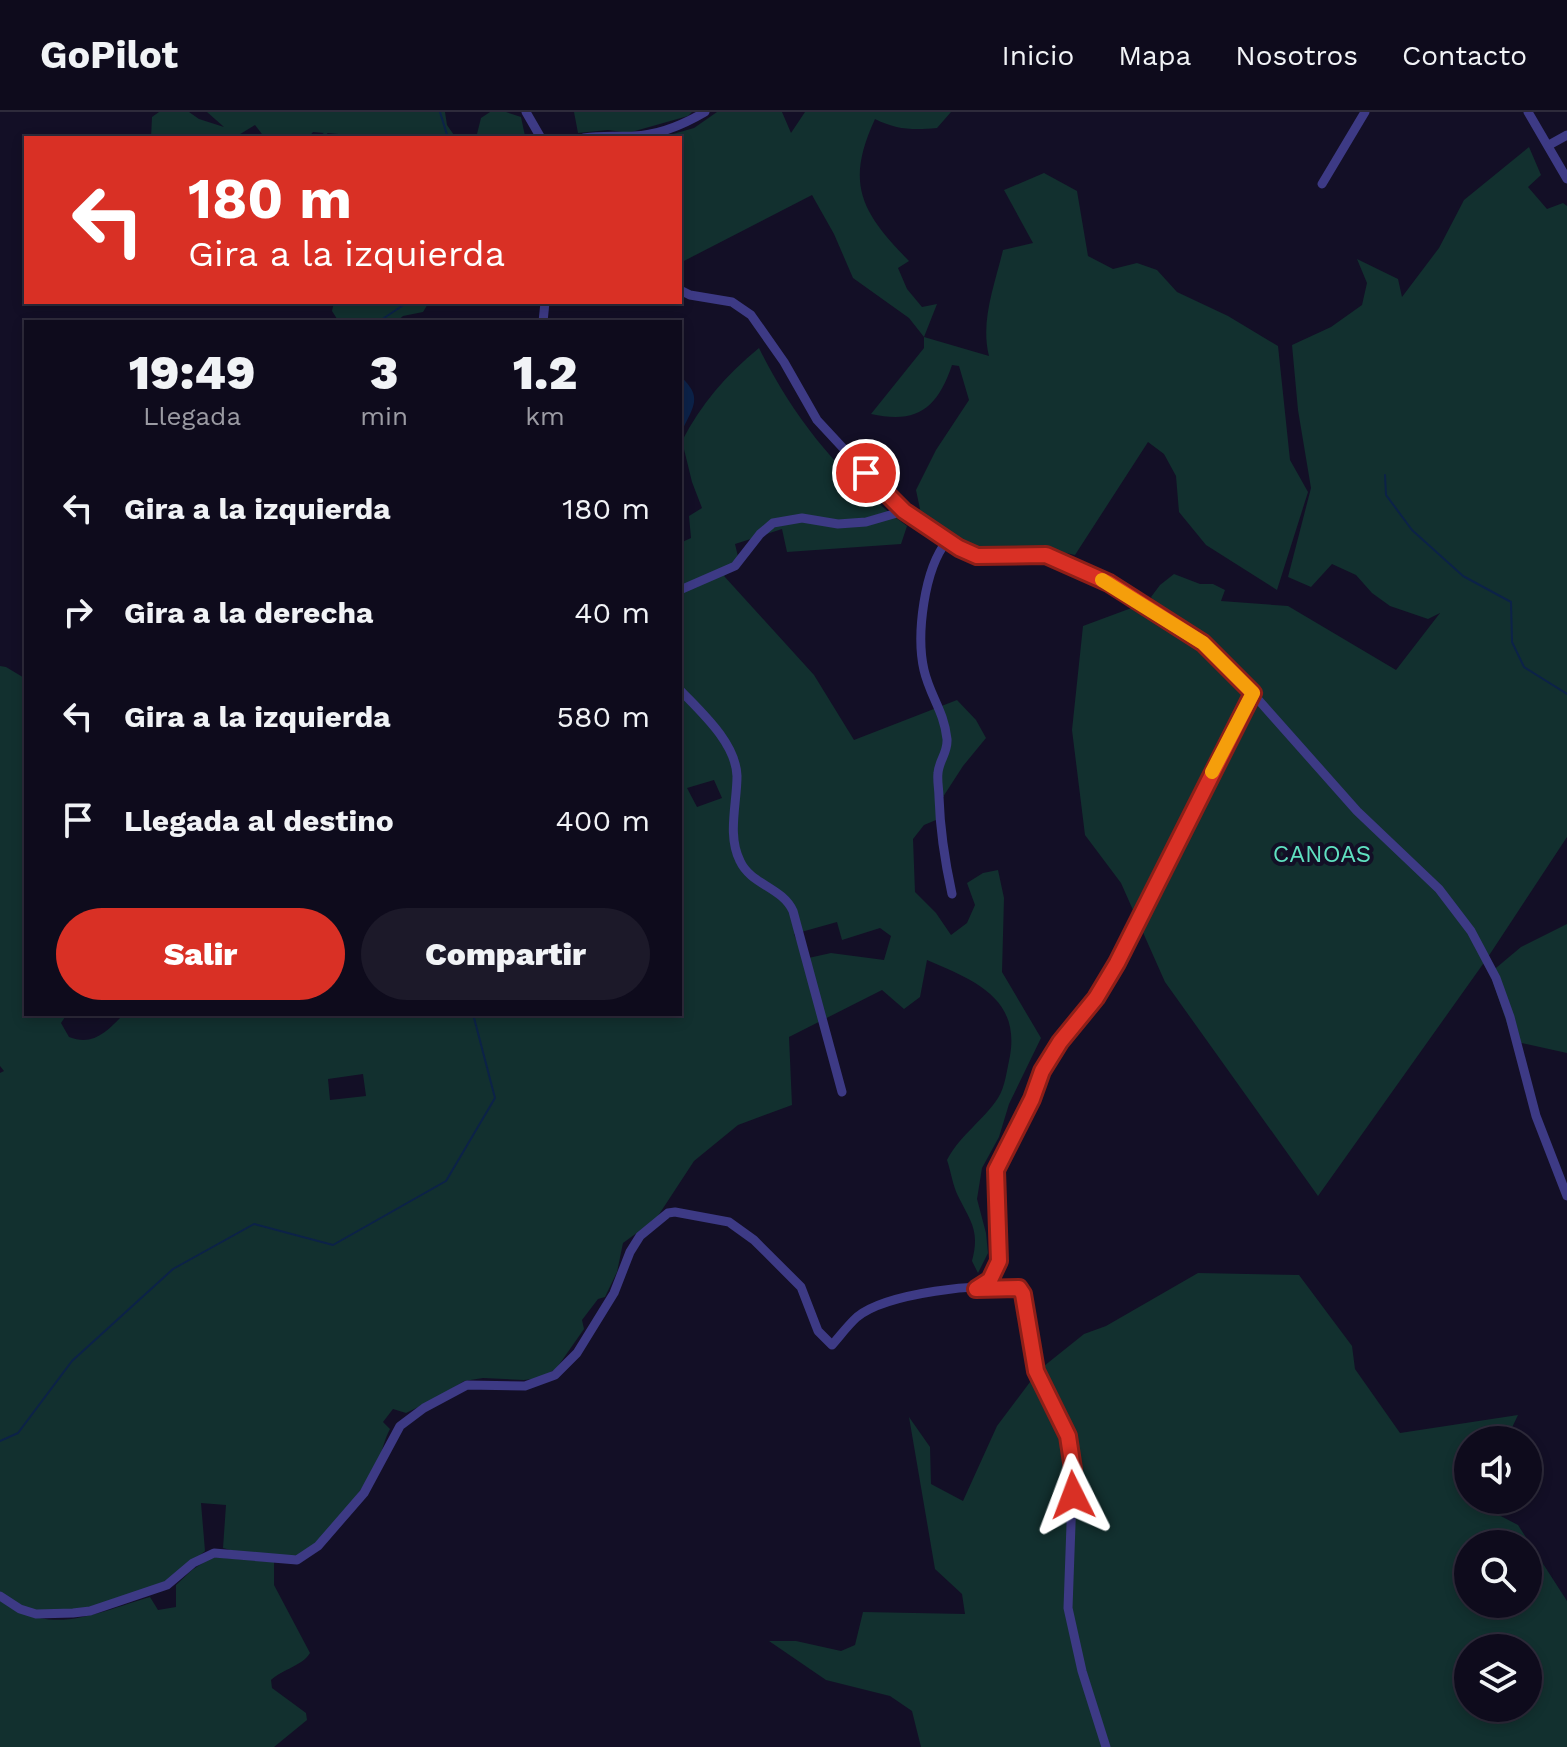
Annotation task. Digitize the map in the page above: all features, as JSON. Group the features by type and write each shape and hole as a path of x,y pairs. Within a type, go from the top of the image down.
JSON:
{"street":[{"path":"526,112 540,136"},
{"path":"594,136 652,134 680,126 705,112"},
{"path":"1322,184 1365,112"},
{"path":"1528,112 1567,179"},
{"path":"1549,145 1567,135"},
{"path":"682,291 732,302 751,315 784,362 817,420 904,511 947,541 977,556 1046,555 1109,583 1203,643 1253,693 1357,811 1439,889 1471,931 1501,991 1536,1116 1567,1196"},
{"path":"682,589 735,566 760,534 773,523 802,518 838,524 866,522 904,511"},
{"path":"947,541 931,566 921,644 923,668 945,721 947,751 937,776 939,824 952,894"},
{"path":"682,692 708,718 733,757 737,773 733,825 738,858 755,880 784,897 793,911 842,1092"},
{"path":"976,1289 990,1280 999,1261 995,1185 998,1166 1032,1099 1042,1071 1060,1042 1096,998 1117,963 1253,693"},
{"path":"0,1596 20,1609 36,1614 90,1611 167,1585 193,1563 214,1553 297,1560 318,1546 364,1493 400,1426 424,1408 467,1385 525,1386 555,1375 577,1353 614,1293 630,1252 640,1236 668,1213 675,1212 729,1222 777,1259 801,1287 818,1331 832,1345 858,1316 883,1303 925,1292 1019,1288 1023,1294 1036,1371 1068,1436 1073,1469 1068,1608 1082,1671 1106,1747"}],"green space":[{"path":"159,112 189,112 199,119 224,127 207,112 445,112 447,125 455,136 338,136 327,133 329,136 319,136 324,133 313,132 310,136 263,136 255,125 237,136 151,136 152,117"},
{"path":"490,112 506,112 521,117 525,136 476,136 481,118"},
{"path":"574,112 692,112 688,116 628,133 608,130 578,133"},
{"path":"717,112 782,112 791,133 805,112 951,112 937,128 905,128 875,119 861,162 860,180 869,212 909,261 898,268 907,289 922,307 937,304 924,337 909,318 853,278 834,234 812,195 682,262 682,136 666,136 694,128"},
{"name":"CANOAS","path":"1529,147 1541,175 1528,187 1547,209 1563,203 1567,206 1567,837 1488,957 1318,1196 1165,982 1121,883 1085,835 1072,730 1083,626 1153,600 1151,597 1160,585 1174,574 1225,590 1221,601 1288,606 1396,670 1440,613 1428,619 1390,606 1372,593 1356,575 1332,564 1311,587 1288,577 1311,488 1298,410 1292,345 1331,327 1362,305 1367,283 1357,259 1398,279 1402,297 1439,248 1464,200"},
{"path":"1044,173 1077,191 1088,256 1113,269 1137,263 1157,270 1177,292 1228,316 1278,346 1290,460 1308,492 1277,590 1206,545 1179,512 1176,476 1164,454 1148,442 1075,555 1039,547 988,553 975,550 911,515 920,509 916,490 936,450 969,400 959,366 952,365 939,393 923,410 901,417 871,414 924,348 924,337 989,356 987,316 1003,250 1033,243 1004,190"},
{"path":"334,304 428,304 423,312 398,320 338,320 332,311"},
{"path":"759,348 788,399 822,446 862,488 907,526 901,544 787,552 782,529 735,544 740,565 724,576 814,675 854,740 957,700 976,720 986,738 941,800 943,817 924,825 913,839 915,892 936,913 951,935 967,923 975,905 967,883 983,873 998,870 1004,898 1002,972 1041,1038 1009,1104 999,1137 982,1168 977,1199 988,1253 978,1273 972,1261 975,1234 956,1192 947,1160 1000,1094 1010,1056 1011,1036 1008,1019 990,993 961,975 927,960 920,997 904,1009 882,990 789,1037 792,1105 738,1125 694,1161 656,1219 623,1243 617,1272 605,1297 598,1299 582,1320 584,1329 556,1369 539,1378 524,1380 483,1378 464,1381 406,1413 393,1409 383,1422 390,1429 372,1473 343,1514 310,1549 285,1557 223,1548 226,1505 201,1503 205,1551 164,1582 110,1602 72,1610 34,1610 14,1602 0,1593 0,1073 4,1071 0,1066 0,666 24,678 24,1016 66,1016 61,1023 69,1037 86,1040 106,1031 122,1016 682,1016 682,542 691,538 689,516 702,508 682,441 706,402","holes":["714,780 722,798 697,807 687,788","837,922 842,940 880,928 891,936 884,960 831,953 804,959 794,934","363,1074 366,1096 330,1100 328,1079"]},
{"path":"1567,924 1567,1053 1513,1041 1490,973 1521,947"},
{"path":"1198,1273 1299,1275 1352,1346 1355,1369 1400,1433 1518,1415 1513,1426 1454,1426 1454,1514 1497,1514 1518,1525 1521,1530 1454,1530 1454,1618 1542,1618 1542,1562 1567,1601 1567,1747 921,1747 912,1711 890,1696 826,1680 769,1641 796,1641 841,1651 855,1645 863,1612 965,1614 962,1594 935,1569 909,1417 930,1447 931,1484 963,1501 997,1426 1039,1370 1084,1334 1106,1326"},
{"path":"212,1557 274,1562 274,1585 310,1653 271,1680 272,1688 306,1713 307,1720 274,1747 0,1747 0,1600 35,1617 53,1620 81,1617 150,1597 158,1610 176,1607 176,1585"}],"water":[{"path":"682,378 694,396 682,431"}],"waterway":[{"path":"440,112 447,136"},
{"path":"381,320 405,304"},
{"path":"1385,475 1386,495 1412,530 1463,576 1511,602 1512,642 1524,667 1567,694"},
{"path":"0,1441 18,1433 72,1361 173,1269 254,1224 333,1245 446,1181 495,1098 474,1016"}],"slow traffic":[{"path":"1102,580 1203,643 1253,693 1212,772"}],"route":[{"path":"866,473 904,511 959,548 977,556 1046,555 1109,583 1203,643 1253,693 1117,963 1096,998 1076,1020 1042,1071 1032,1099 996,1170 999,1261 990,1280 976,1289 1011,1287 1019,1288 1023,1294 1036,1371 1068,1436 1073,1495"}]}
